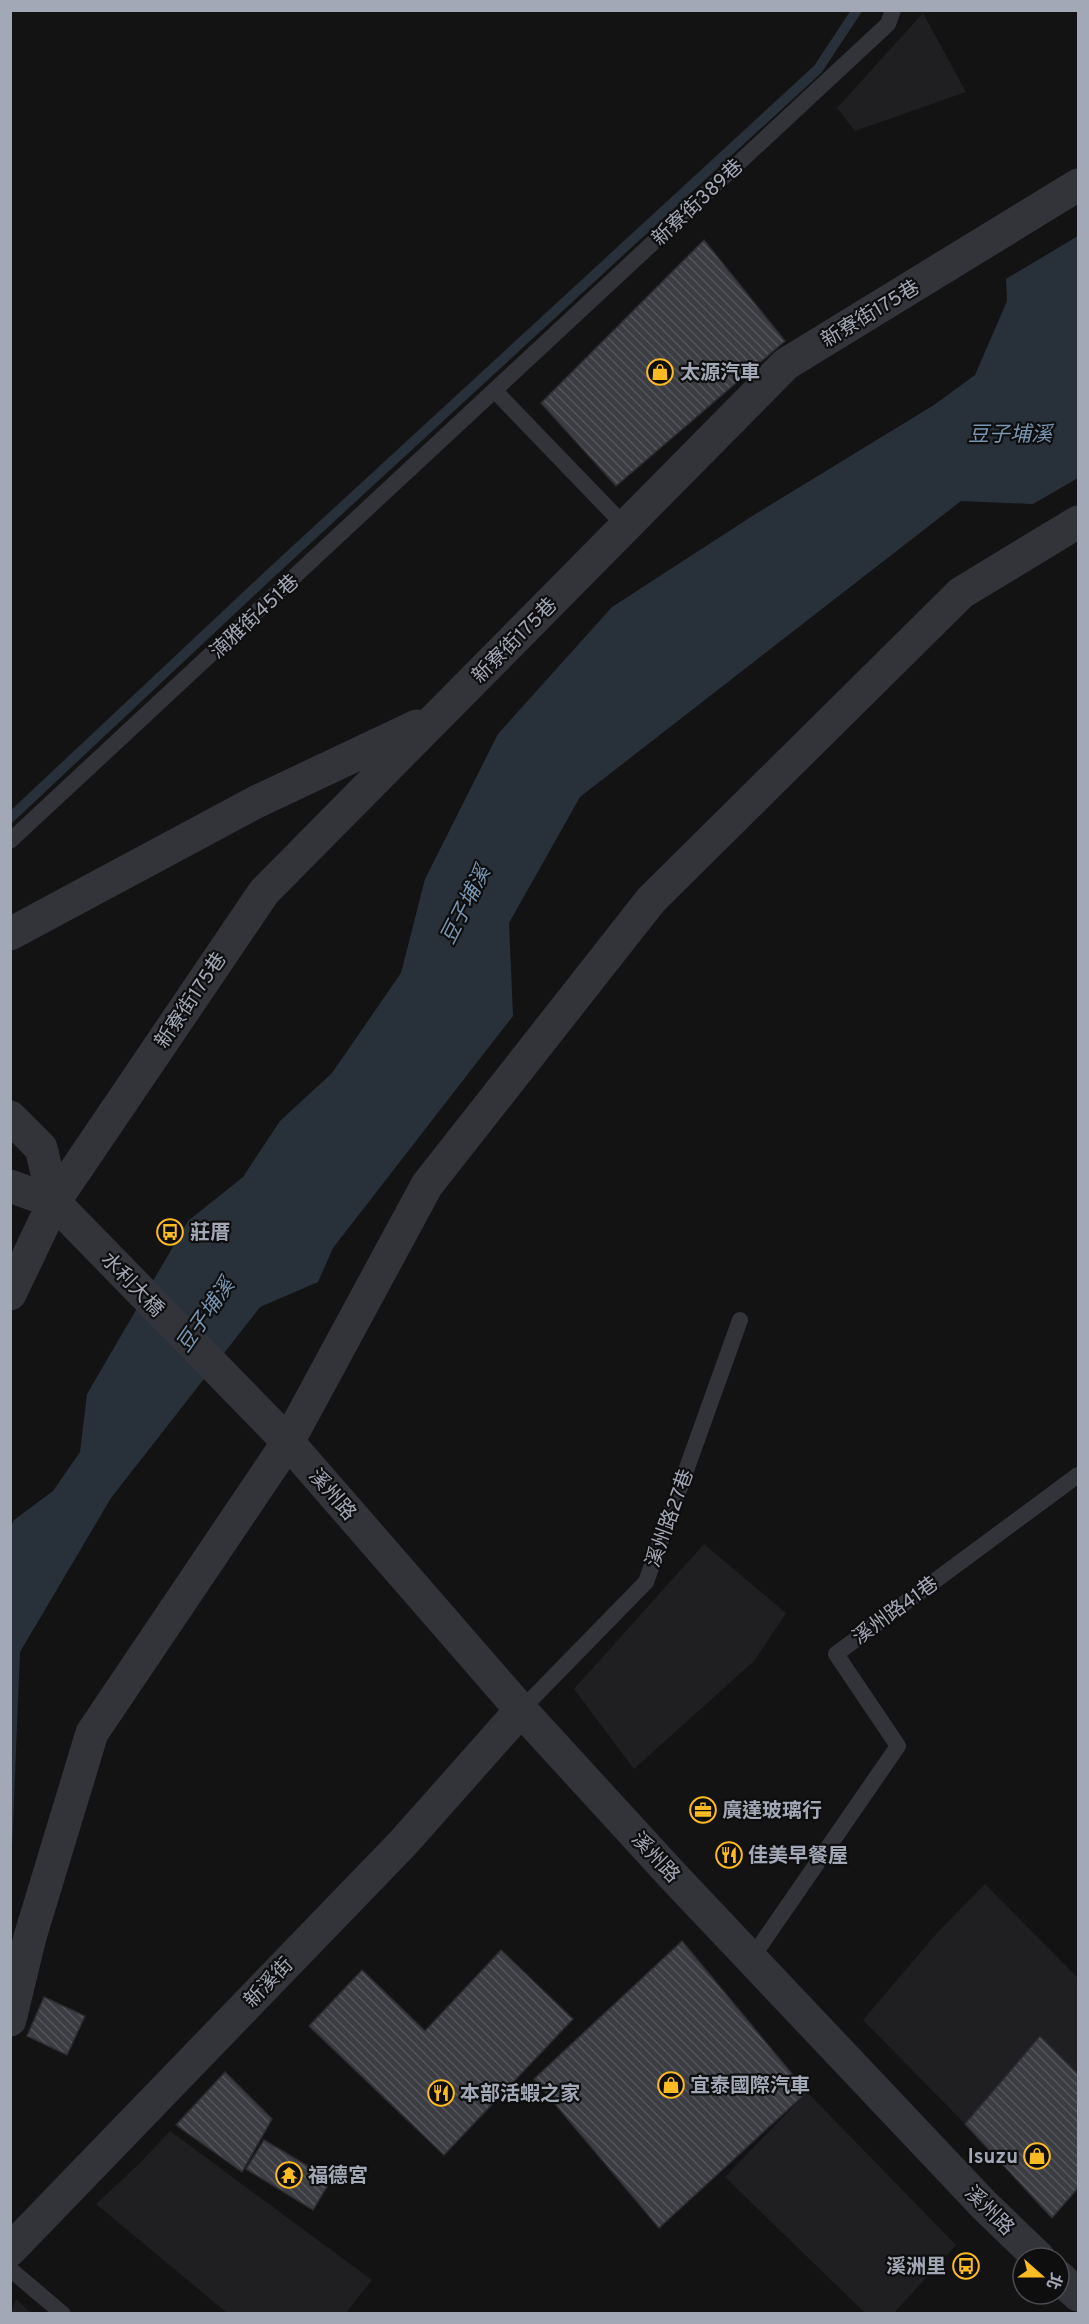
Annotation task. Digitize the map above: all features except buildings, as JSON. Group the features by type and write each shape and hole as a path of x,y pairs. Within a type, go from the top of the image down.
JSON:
{"street":[{"name":"新寮街175巷","path":"10,1294 54,1202 264,892 786,364 1078,185"},
{"path":"10,2020 30,1937 92,1733 288,1442 427,1185 651,900 962,593 1078,522"},
{"path":"10,934 256,802 437,717"},
{"path":"10,1117 41,1148 54,1202"},
{"path":"10,1186 54,1202"},
{"name":"水利大橋","path":"54,1202 288,1442"},
{"name":"溪州路","path":"288,1442 521,1710 984,2205 1027,2246"},
{"name":"新溪街","path":"10,2250 403,1843 521,1710"}],"lane":[{"name":"新寮街389巷","path":"495,391 888,24 893,10"},
{"path":"495,391 626,527"},
{"name":"湳雅街451巷","path":"10,841 495,391"},
{"name":"溪州路27巷","path":"521,1710 646,1582 740,1320"},
{"name":"溪州路41巷","path":"752,1959 898,1746 836,1654 1078,1475"},
{"path":"10,2269 63,2313"}],"shaded area":[{"path":"923,13 966,92 855,131 837,108"},
{"path":"704,1544 786,1613 754,1661 634,1769 574,1689"},
{"path":"985,1884 1078,1978 1078,2074 1040,2036 965,2124 863,2020 937,1933"},
{"path":"807,2092 956,2245 894,2313 865,2313 725,2177"},
{"path":"170,2131 372,2280 346,2313 227,2313 96,2204"},
{"path":"16,2299 31,2313 11,2313"}],"water":[{"name":"豆子埔溪","path":"1078,236 1078,478 1033,504 961,501 580,797 509,923 513,1016 333,1248 318,1282 260,1307 111,1498 20,1652 11,1873 11,1526 14,1520 53,1491 80,1452 87,1394 188,1221 243,1177 280,1121 332,1073 401,973 425,879 498,734 612,607 757,513 934,405 975,375 1007,301 1006,279"}],"waterway":[{"path":"10,818 273,571 818,69 857,10"}],"place":[{"name":"太源汽車","path":"660,372"},
{"name":"莊厝","path":"170,1232"},
{"name":"廣達玻璃行","path":"703,1810"},
{"name":"佳美早餐屋","path":"729,1855"},
{"name":"宜泰國際汽車","path":"671,2085"},
{"name":"本部活蝦之家","path":"441,2093"},
{"name":"Isuzu","path":"1037,2156"},
{"name":"福德宮","path":"289,2175"},
{"name":"溪洲里","path":"966,2266"}]}
